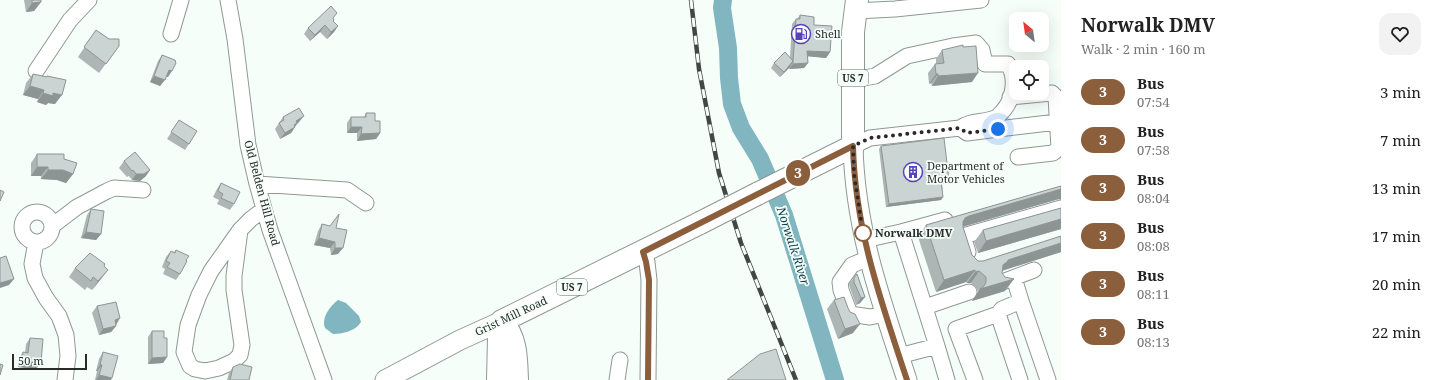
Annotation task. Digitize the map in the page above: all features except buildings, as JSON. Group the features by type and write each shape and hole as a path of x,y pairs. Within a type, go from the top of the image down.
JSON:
{"highway":[{"name":"US 7","path":"853,146 853,80 856,6"},
{"name":"Grist Mill Road","path":"502,321 853,146"},
{"path":"498,380 499,337 502,321"},
{"path":"502,321 512,337 516,359 517,380"}],"main road":[{"path":"853,146 854,174 866,249 885,314 907,380"},
{"name":"Grist Mill Road","path":"385,380 460,340 502,321"}],"street":[{"path":"36,71 70,20 89,0"},
{"path":"171,34 181,0"},
{"name":"Old Belden Hill Road","path":"228,0 235,39 248,145 270,230 324,380"},
{"path":"856,6 981,0"},
{"path":"853,80 875,76 907,56 953,46 976,43 982,50 985,64 1008,64 1009,66"},
{"path":"1018,157 1053,153 1059,148 1056,97 1054,94 1049,93"},
{"path":"997,123 1009,100"},
{"path":"853,146 870,138 960,128 966,123 1057,122"},
{"path":"258,184 347,190 366,203"},
{"path":"52,226 77,207 114,188 143,190"},
{"path":"240,230 234,276 234,290 242,345 240,355 234,361 219,368 204,371 195,369 190,366 184,352 188,325 199,295 211,271 240,230 250,219 264,208"},
{"path":"979,262 972,264 963,236 1061,208"},
{"path":"32,212 43,213 48,216 52,226 46,239 36,242 26,238 21,229 24,218 32,212"},
{"path":"885,314 870,317 850,314 841,290 840,282 852,265 866,249 901,232 960,215"},
{"path":"901,232 947,380"},
{"path":"36,242 32,264 35,278 46,298 59,316 66,335 68,356 66,380"},
{"path":"643,252 649,280 648,380"},
{"path":"1034,270 1008,280 1021,301 1048,380"},
{"path":"925,307 969,292"},
{"path":"975,380 956,329 998,314 1002,309 1021,301"},
{"path":"998,314 1020,380"},
{"path":"899,356 937,346"},
{"path":"617,380 620,360"}],"water":[{"path":"338,300 346,303 359,316 361,322 352,330 344,333 333,334 325,328 324,320 329,309"}],"waterway":[{"name":"Norwalk River","path":"723,0 722,8 728,48 732,104 741,128 760,159 784,215 835,380"}],"railway":[{"path":"691,0 699,69 719,173 741,243 796,380"}],"bus line":[{"name":"3","path":"648,380 649,280 648,268 643,252 853,146 854,174 866,249 891,333 907,380"}],"place":[{"name":"Shell","path":"801,34"},
{"name":"Department of Motor Vehicles","path":"913,172"},
{"name":"Norwalk DMV","path":"863,233"}],"route":[{"path":"863,233 854,174 853,146 870,138 960,128 967,133 998,129"}]}
